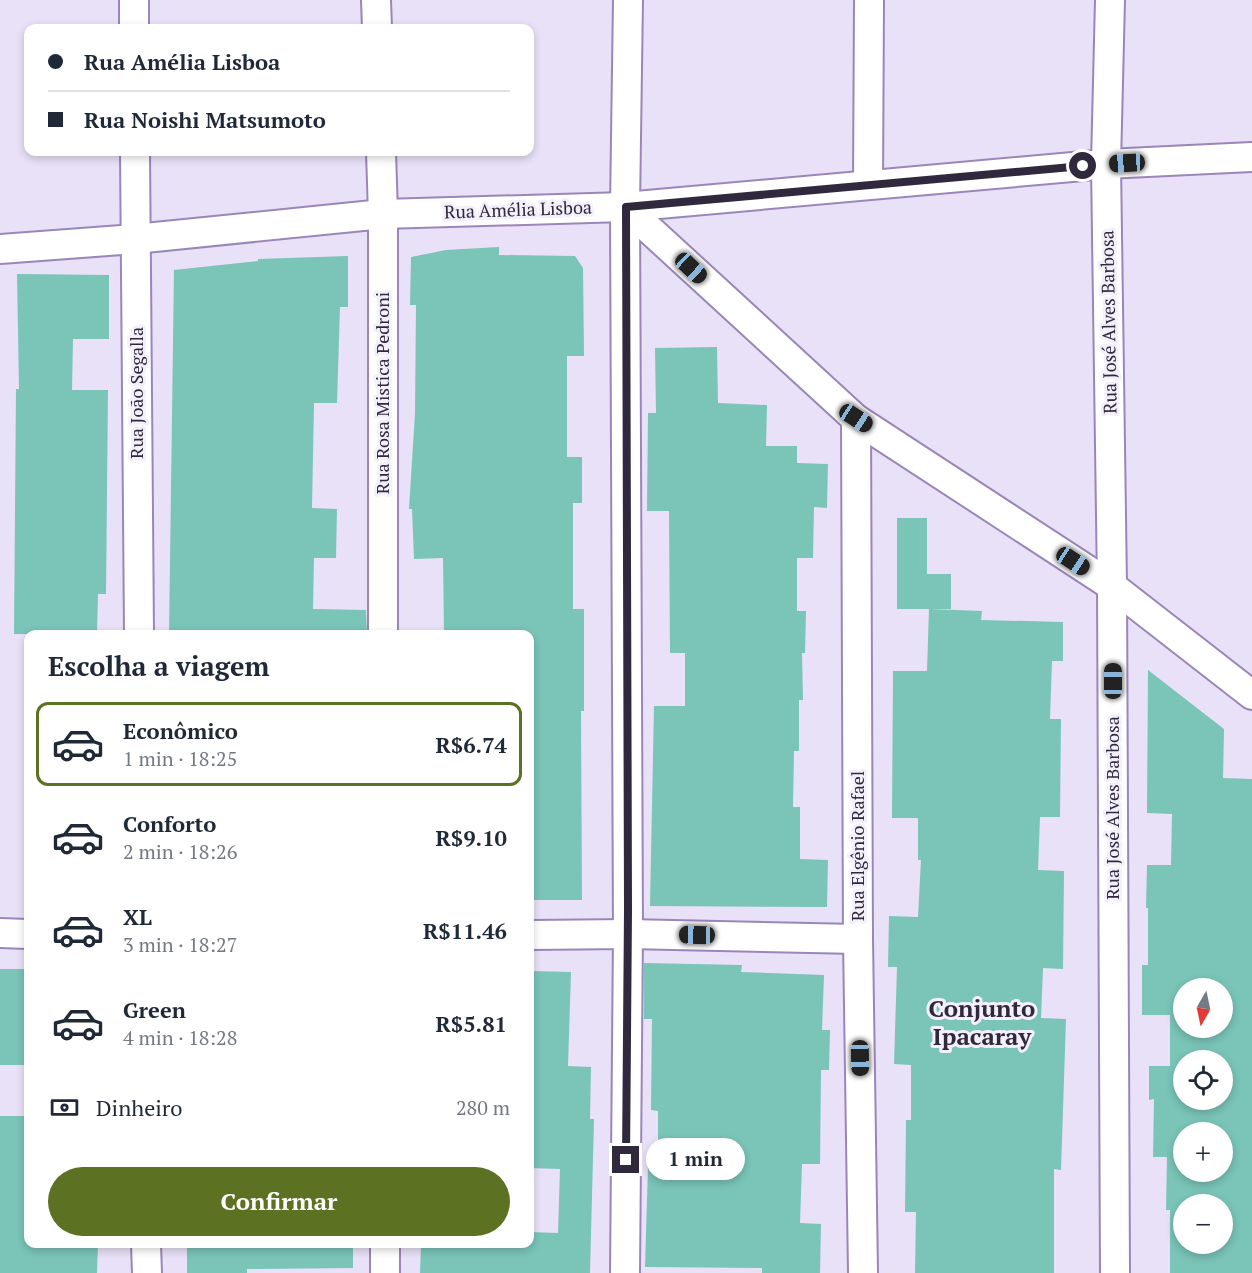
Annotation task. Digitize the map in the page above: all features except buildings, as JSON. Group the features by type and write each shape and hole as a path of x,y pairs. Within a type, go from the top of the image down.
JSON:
{"street":[{"path":"134,0 134,24"},
{"path":"376,0 377,24"},
{"path":"625,1273 628,934 626,207 628,0"},
{"path":"868,185 869,0"},
{"name":"Rua José Alves Barbosa","path":"1110,0 1106,164 1112,586 1115,1273"},
{"name":"Rua João Segalla","path":"135,156 139,630"},
{"name":"Rua Rosa Mistica Pedroni","path":"381,156 383,630"},
{"name":"Rua Amélia Lisboa","path":"0,249 135,239 383,214 626,207 1106,164 1252,157"},
{"path":"626,207 856,418 1112,586 1252,695"},
{"name":"Rua Elgênio Rafael","path":"856,418 858,939 863,1273"},
{"path":"0,933 24,934"},
{"path":"534,935 628,934 858,939"},
{"path":"146,1248 147,1273"},
{"path":"385,1248 386,1273"}],"district":[{"name":"Conjunto Ipacaray","path":"982,1023"}],"route":[{"path":"626,1160 628,910 626,207 1083,166"}]}
